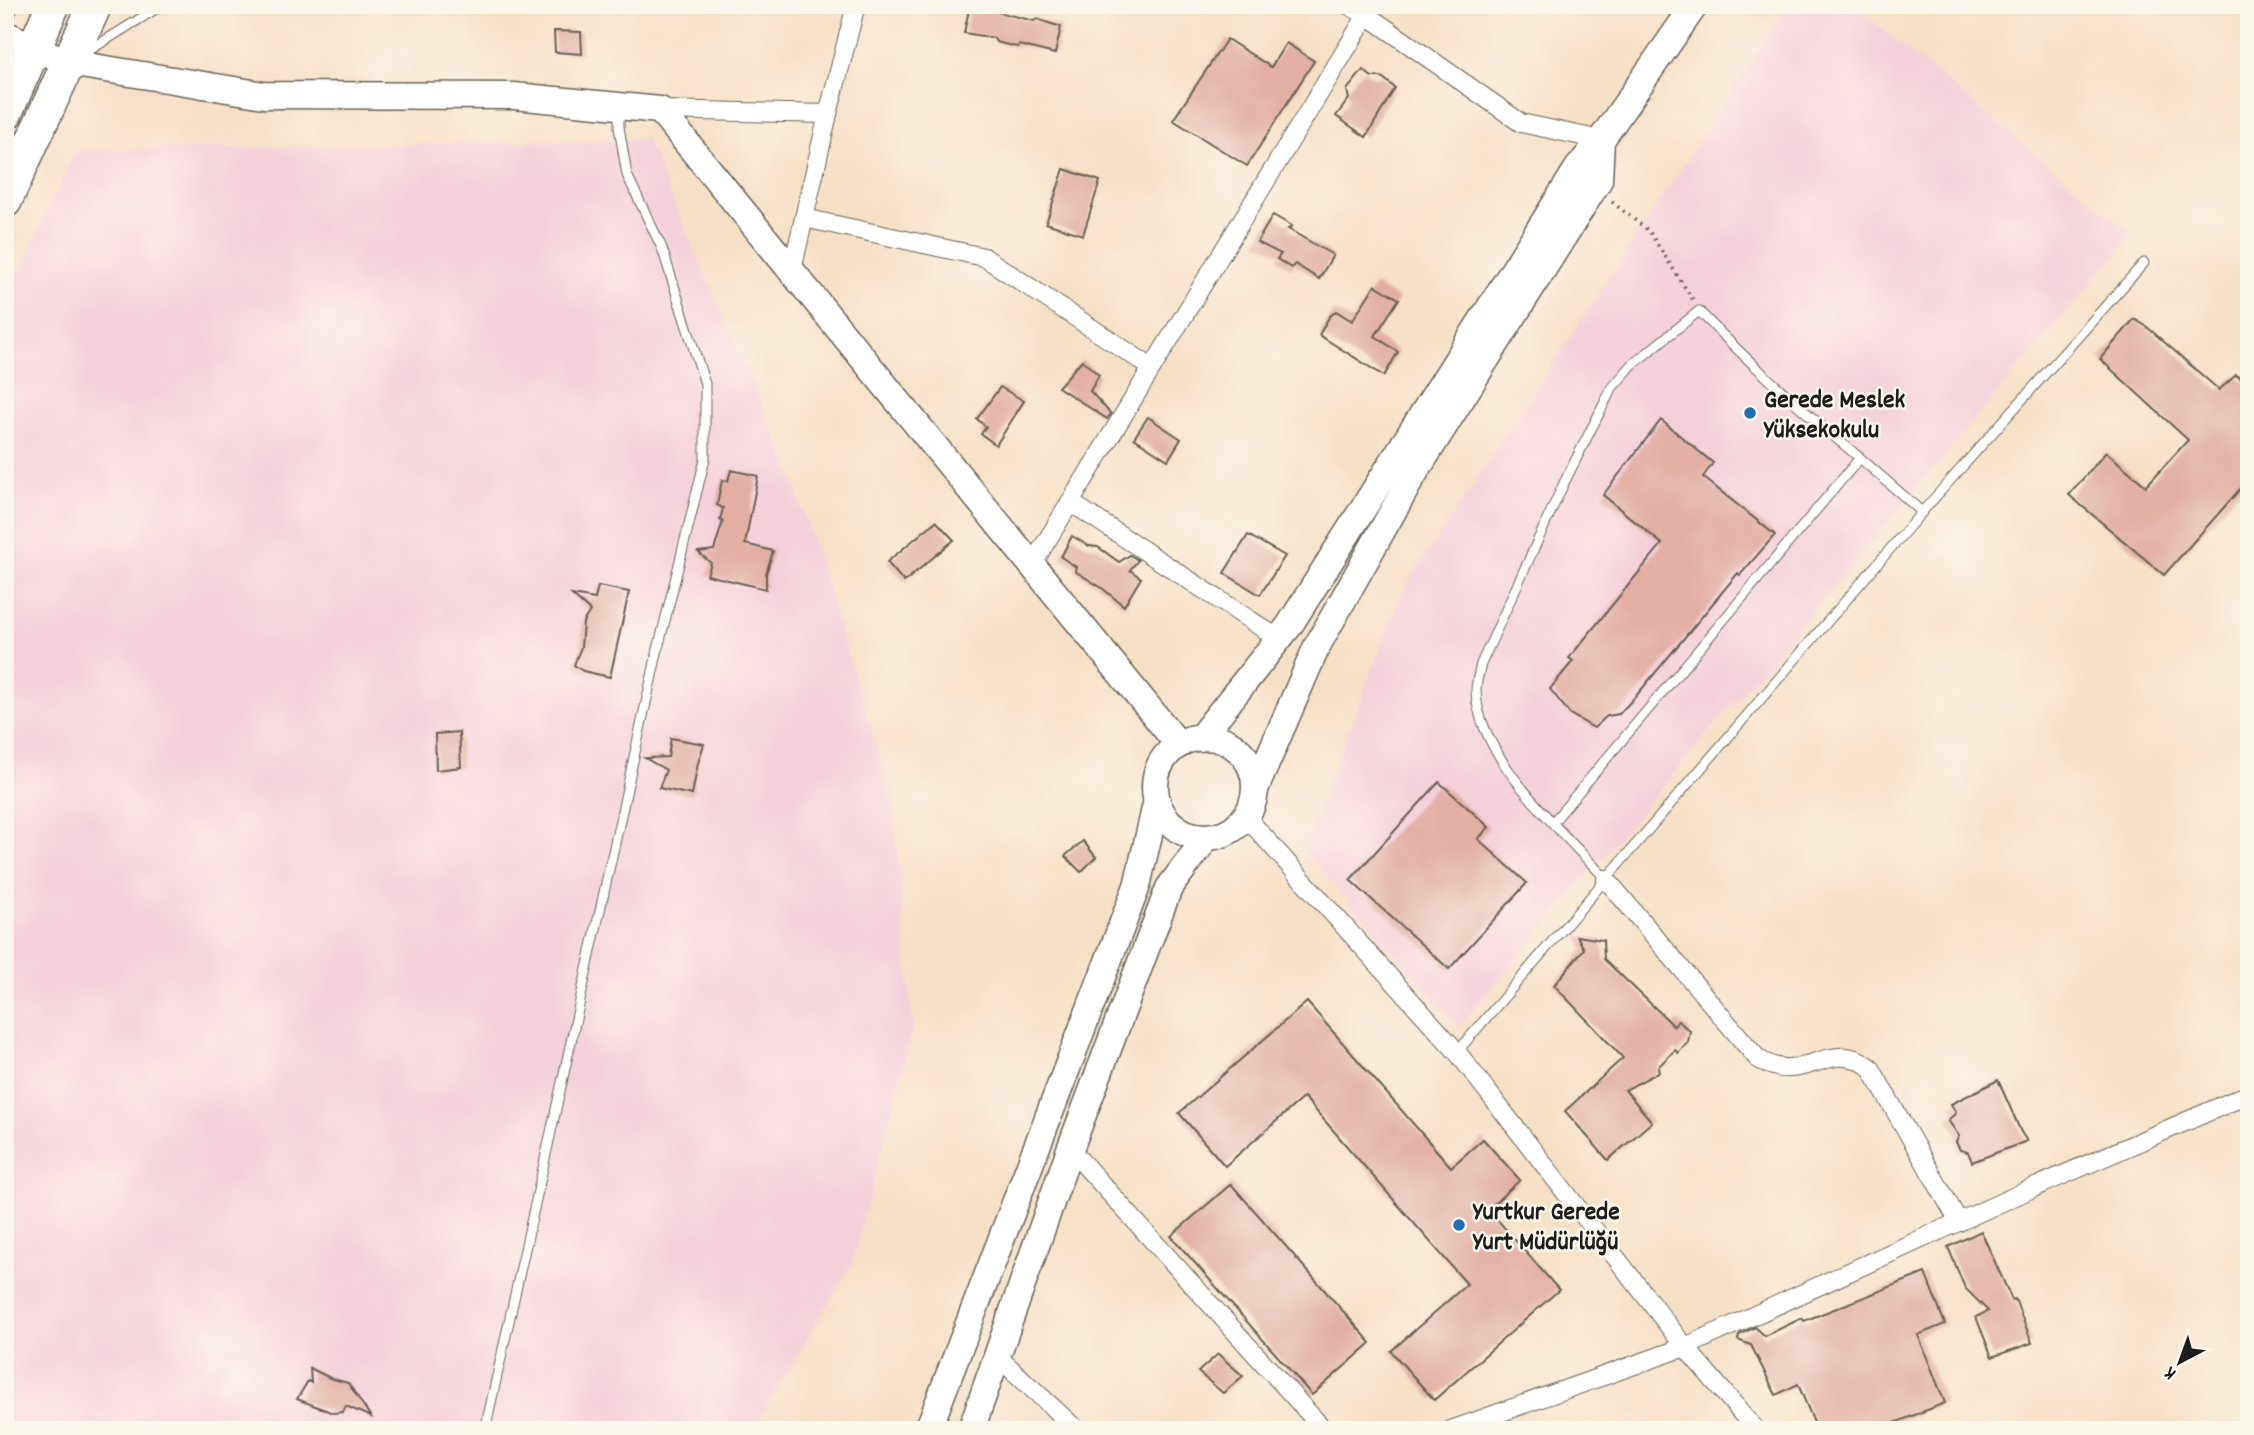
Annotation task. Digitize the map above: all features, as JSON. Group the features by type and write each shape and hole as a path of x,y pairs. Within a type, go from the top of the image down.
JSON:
{"highway":[{"path":"5,114 53,5"},
{"path":"5,201 95,5"}],"street":[{"path":"792,271 856,5"},
{"path":"1348,5 1367,15 1521,123 1601,140"},
{"path":"928,1430 1136,886 1157,800 1159,769 1167,755 1189,741 1290,626 1578,168 1601,140 1695,5"},
{"path":"1032,565 1367,15"},
{"path":"5,34 69,63 264,95 514,96 660,110 828,114"},
{"path":"660,110 1032,565 1189,741"},
{"path":"1157,800 1164,815 1176,828 1191,835 1208,838 1222,835 1235,828 1246,817 1253,803 1256,787 1317,646 1414,474 1599,180 1601,140"},
{"path":"804,218 984,257 1152,368"},
{"path":"1070,502 1279,639"},
{"path":"1189,741 1216,739 1232,745 1248,763 1256,787"},
{"path":"1246,817 1457,1052 1685,1347 1756,1430"},
{"path":"971,1430 1070,1149 1169,888 1208,838"},
{"path":"1606,879 1758,1058 1774,1067 1791,1069 1836,1056 1845,1056 1863,1062 1870,1068 1959,1222"},
{"path":"1451,1430 1685,1347 2249,1094"},
{"path":"1070,1149 1324,1430"},
{"path":"997,1356 1077,1430"}],"lane":[{"path":"5,28 14,5"},
{"path":"69,63 162,5"},
{"path":"485,1430 657,653 705,459 705,384 662,248 627,175 618,106"},
{"path":"1457,1052 1922,512 2144,263"},
{"path":"1606,879 1520,784 1493,747 1480,715 1476,689 1481,664 1564,484 1612,388 1632,365 1699,311 1740,354 1807,415 1922,512"},
{"path":"1554,821 1860,458"}],"path":[{"path":"1594,188 1649,231 1699,311"}],"shaded area":[{"name":"Gerede Meslek Yüksekokulu","path":"1789,5 1853,5 2133,234 1458,1027 1303,849 1402,592"},
{"path":"646,139 790,469 892,798 913,1026 852,1264 752,1430 5,1430 5,304 75,151"}],"building":[{"path":"970,5 1034,21 1037,19 1061,27 1055,54 964,33"},
{"path":"554,31 581,32 582,54 555,52"},
{"path":"1227,39 1271,67 1286,43 1314,61 1247,166 1173,120"},
{"path":"1363,70 1372,77 1382,77 1395,88 1366,137 1336,116 1349,99 1347,90"},
{"path":"1064,169 1100,181 1083,235 1046,223"},
{"path":"1273,215 1292,226 1288,229 1333,255 1319,279 1295,264 1291,268 1277,259 1281,254 1257,242"},
{"path":"1375,285 1399,299 1375,336 1398,352 1384,376 1319,335 1329,317 1336,311 1352,321"},
{"path":"2134,319 2146,326 2219,390 2236,375 2249,385 2249,479 2164,575 2069,495 2106,452 2146,486 2188,440 2100,359"},
{"path":"1082,360 1099,375 1090,391 1111,414 1107,419 1058,387"},
{"path":"1000,387 1024,401 996,445 981,434 986,427 977,419"},
{"path":"1148,417 1181,439 1168,460 1134,438"},
{"path":"1661,420 1713,463 1703,477 1775,535 1740,575 1738,573 1636,696 1619,714 1607,716 1594,728 1570,714 1550,689 1573,661 1569,658 1662,544 1603,495"},
{"path":"731,470 758,476 745,544 773,551 766,574 766,589 707,575 711,563 698,552 714,550 723,521 720,520 723,508 717,505 722,480 728,481"},
{"path":"936,521 954,540 904,582 887,562"},
{"path":"1248,535 1285,556 1260,595 1224,573"},
{"path":"1072,536 1089,546 1098,547 1119,562 1130,555 1138,560 1130,570 1141,578 1124,606 1075,571 1076,567 1061,557"},
{"path":"598,586 629,592 610,677 583,671 574,665 581,647 583,622 590,611 572,595 595,599"},
{"path":"459,732 461,767 436,770 435,734"},
{"path":"671,738 704,744 692,795 659,788 666,770 645,758 668,757"},
{"path":"1439,782 1489,827 1478,839 1527,883 1449,969 1350,880"},
{"path":"1083,841 1096,857 1081,872 1065,856"},
{"path":"1577,936 1603,940 1604,959 1674,1026 1678,1021 1690,1031 1688,1042 1678,1053 1675,1050 1658,1067 1659,1072 1625,1090 1652,1122 1608,1160 1565,1111 1623,1058 1554,985 1584,949"},
{"name":"Yurtkur Gerede Yurt Müdürlüğü","path":"1307,1002 1451,1167 1483,1139 1520,1180 1488,1209 1559,1290 1434,1400 1391,1351 1467,1284 1304,1097 1225,1166 1179,1113"},
{"path":"1998,1080 2027,1141 1972,1162 1968,1152 1960,1150 1956,1142 1959,1136 1948,1120 1956,1113 1951,1104"},
{"path":"1231,1184 1371,1343 1312,1395 1171,1236"},
{"path":"1981,1231 2012,1300 2015,1299 2032,1343 1992,1357 1976,1317 1988,1311 1965,1288 1948,1247"},
{"path":"1925,1273 1945,1324 1918,1335 1945,1403 1877,1430 1817,1430 1798,1384 1776,1395 1751,1345 1738,1340 1739,1335 1755,1327 1765,1336 1802,1318 1804,1321"},
{"path":"1218,1354 1243,1376 1223,1393 1198,1372"},
{"path":"310,1368 348,1383 371,1417 346,1406 343,1412 333,1413 297,1399 308,1381 311,1383"}],"place":[{"name":"Gerede Meslek Yüksekokulu","path":"1750,413"},
{"name":"Yurtkur Gerede Yurt Müdürlüğü","path":"1459,1225"}]}
